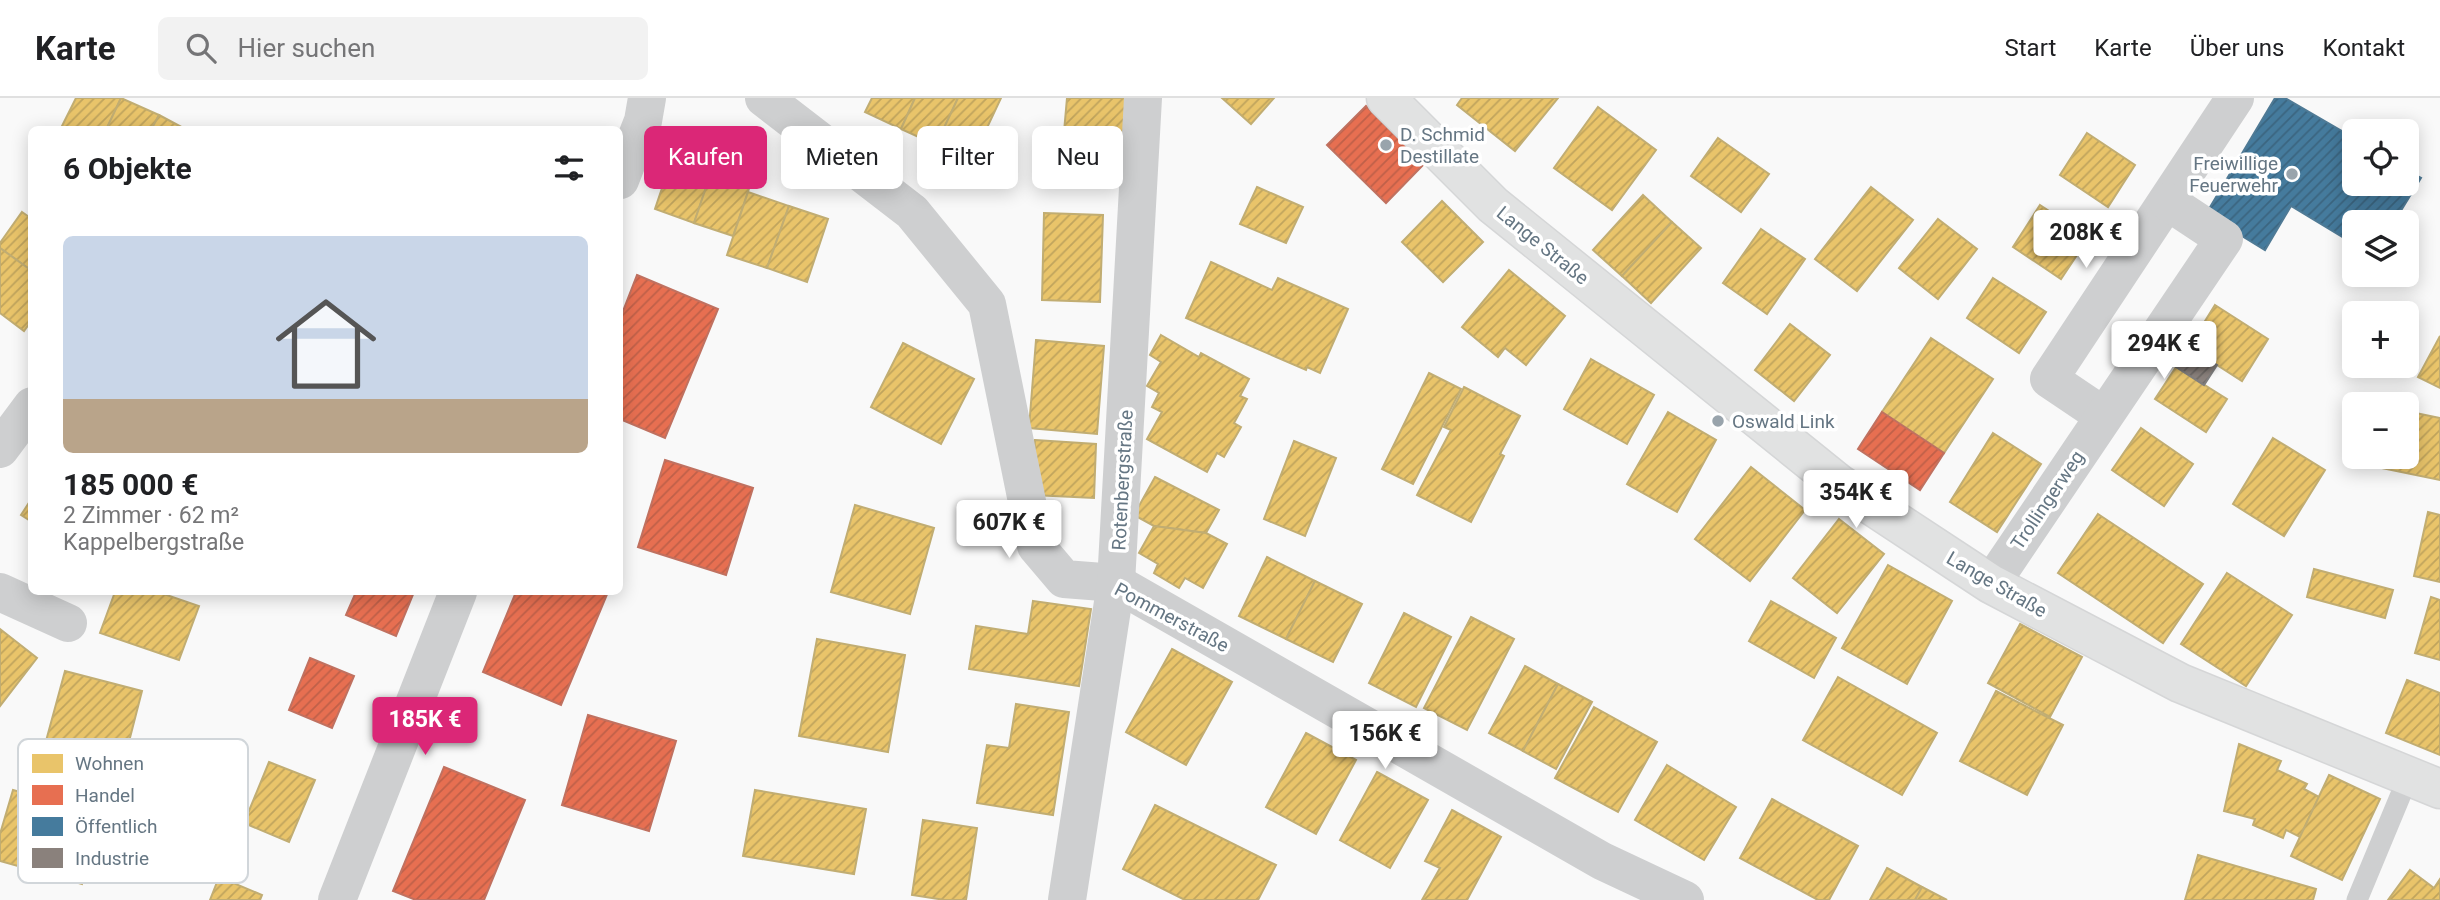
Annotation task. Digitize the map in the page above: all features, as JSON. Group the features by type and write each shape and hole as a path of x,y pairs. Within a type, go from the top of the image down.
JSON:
{"main road":[{"name":"Lange Straße","path":"1386,98 1493,205 1839,484 1991,584 2179,683 2425,782"}],"street":[{"path":"623,172 643,121 647,98"},
{"name":"Pommerstraße","path":"764,98 912,212 987,304 1036,546 1064,579 1116,583 1602,861 1685,900"},
{"name":"Rotenbergstraße","path":"1067,900 1116,583 1143,98"},
{"path":"2104,416 2049,379 2235,98"},
{"name":"Trollingerweg","path":"1991,584 2224,239 2168,202"},
{"path":"0,449 28,411"},
{"path":"0,592 68,623"},
{"path":"337,900 456,595"}],"lane":[{"path":"2357,900 2425,782"}],"building: Wohnen":[{"path":"76,98 121,98 108,126 62,126"},
{"path":"121,98 159,115 153,126 108,126"},
{"path":"872,98 915,98 902,126 895,126 865,112"},
{"path":"915,98 958,98 945,126 917,126 917,136 903,130"},
{"path":"958,98 1001,98 988,126 945,126"},
{"path":"1067,98 1140,98 1137,138 1123,137 1123,126 1065,126"},
{"path":"1222,98 1274,98 1251,124"},
{"path":"1462,98 1558,98 1515,151 1457,105"},
{"path":"1598,107 1656,150 1612,210 1554,168"},
{"path":"159,115 180,126 153,126"},
{"path":"2087,133 2135,165 2108,207 2060,175"},
{"path":"1123,137 1137,138 1132,185 1123,184"},
{"path":"1718,138 1769,174 1741,212 1691,176"},
{"path":"1257,187 1303,207 1286,243 1240,224"},
{"path":"1871,187 1913,220 1857,291 1815,259"},
{"path":"662,189 706,189 694,223 655,209"},
{"path":"706,189 749,189 733,236 694,223"},
{"path":"748,192 789,206 767,268 727,255"},
{"path":"1643,195 1672,222 1622,276 1593,250"},
{"path":"1442,201 1483,242 1443,282 1402,242"},
{"path":"2040,205 2089,237 2061,279 2013,247"},
{"path":"789,206 828,219 807,282 767,268"},
{"path":"22,212 28,216 28,268 0,248 0,243"},
{"path":"1044,213 1103,215 1100,302 1042,300"},
{"path":"1938,219 1977,249 1938,299 1899,268"},
{"path":"1672,222 1701,248 1651,303 1622,276"},
{"path":"1761,229 1805,259 1767,314 1723,283"},
{"path":"0,248 28,268 28,326 24,331 0,313"},
{"path":"1211,262 1272,290 1278,278 1348,309 1320,373 1307,367 1306,370 1186,318"},
{"path":"1509,270 1565,316 1526,365 1505,348 1498,357 1462,327"},
{"path":"1993,278 2046,312 2019,353 1967,318"},
{"path":"2215,305 2268,339 2242,381 2189,347"},
{"path":"1790,324 1830,355 1794,401 1755,370"},
{"path":"1161,335 1199,357 1201,353 1249,379 1240,396 1247,399 1234,423 1241,427 1224,457 1217,453 1207,472 1147,439 1162,412 1152,407 1159,393 1147,386 1161,362 1150,355"},
{"path":"2440,336 2440,388 2419,375"},
{"path":"1931,338 1993,379 1944,453 1882,412"},
{"path":"1036,340 1104,346 1097,434 1029,428"},
{"path":"903,343 974,379 941,444 871,407"},
{"path":"1591,359 1654,395 1627,444 1564,409"},
{"path":"2176,367 2227,399 2206,432 2155,399"},
{"path":"1429,373 1461,389 1413,484 1382,469"},
{"path":"1464,387 1520,416 1500,454 1504,456 1471,522 1417,495 1451,430 1444,427"},
{"path":"1668,412 1716,440 1677,512 1627,484"},
{"path":"2419,414 2440,418 2440,480 2386,469 2419,469"},
{"path":"2141,428 2193,464 2164,506 2112,470"},
{"path":"1993,433 2041,464 1997,532 1950,502"},
{"path":"2273,438 2325,470 2284,536 2233,504"},
{"path":"1035,440 1096,444 1094,498 1033,495"},
{"path":"1294,441 1336,458 1305,536 1264,519"},
{"path":"1751,467 1805,510 1750,581 1695,539"},
{"path":"1155,477 1219,510 1206,533 1154,526 1134,515"},
{"path":"28,504 28,519 21,515"},
{"path":"855,505 934,528 910,614 831,592"},
{"path":"2428,512 2440,515 2440,582 2414,576"},
{"path":"2098,514 2203,584 2163,643 2058,573"},
{"path":"1839,519 1884,554 1837,613 1793,578"},
{"path":"1154,526 1206,533 1227,544 1203,588 1185,578 1179,588 1154,573 1158,564 1139,553"},
{"path":"1267,557 1315,581 1286,639 1239,616"},
{"path":"1888,565 1952,601 1907,684 1842,648"},
{"path":"2314,569 2393,590 2385,618 2307,597"},
{"path":"2227,573 2292,615 2246,686 2181,644"},
{"path":"1315,581 1362,604 1333,662 1286,639"},
{"path":"114,595 167,595 199,606 179,660 100,633"},
{"path":"2431,597 2440,600 2440,660 2415,653"},
{"path":"1033,601 1091,609 1079,686 969,669 976,626 1028,634"},
{"path":"1771,601 1836,638 1814,678 1749,641"},
{"path":"1404,613 1451,637 1416,707 1369,683"},
{"path":"1471,617 1514,639 1467,730 1424,708"},
{"path":"2020,624 2082,657 2050,717 1988,683"},
{"path":"0,629 37,658 0,706"},
{"path":"817,639 905,655 888,752 799,736"},
{"path":"1172,649 1232,682 1186,765 1126,732"},
{"path":"1525,666 1558,684 1523,751 1489,733"},
{"path":"65,671 142,691 130,739 47,739"},
{"path":"1838,677 1937,733 1902,795 1803,740"},
{"path":"2407,680 2440,693 2440,755 2386,733"},
{"path":"1558,684 1592,702 1556,769 1523,751"},
{"path":"1996,691 2063,725 2027,795 1960,761"},
{"path":"1016,704 1069,712 1053,815 977,803 987,745 1009,748"},
{"path":"1594,707 1657,742 1618,812 1555,778"},
{"path":"1306,733 1356,760 1316,834 1266,807"},
{"path":"2239,744 2281,761 2277,770 2307,784 2304,789 2319,797 2300,837 2286,830 2283,838 2253,825 2255,819 2224,811"},
{"path":"269,762 315,780 289,842 248,825 248,813"},
{"path":"1667,765 1736,807 1704,860 1635,820"},
{"path":"1377,772 1428,800 1390,868 1340,840"},
{"path":"2329,775 2380,799 2342,880 2291,856"},
{"path":"13,790 18,791 18,866 0,861 0,834"},
{"path":"755,790 866,809 854,874 743,856"},
{"path":"1772,799 1858,846 1829,900 1818,900 1740,858"},
{"path":"1155,805 1276,865 1258,900 1185,900 1123,869"},
{"path":"1452,810 1501,837 1467,900 1422,900 1440,868 1425,861"},
{"path":"923,820 977,828 966,900 912,895"},
{"path":"2198,855 2316,889 2313,900 2185,900"},
{"path":"1887,868 1922,887 1915,900 1870,900"},
{"path":"2410,870 2434,888 2440,879 2440,900 2388,900"},
{"path":"217,883 233,883 262,895 260,900 210,900"},
{"path":"1922,887 1947,900 1915,900"}],"building: Handel":[{"path":"1366,106 1424,164 1386,203 1327,145"},
{"path":"637,275 718,309 665,438 623,420 623,311"},
{"path":"1882,412 1944,453 1920,490 1858,449"},
{"path":"665,460 753,488 726,575 638,547"},
{"path":"355,595 413,595 396,636 346,615"},
{"path":"515,595 607,595 561,705 483,672"},
{"path":"310,658 354,676 332,728 289,710"},
{"path":"588,715 676,741 649,831 562,805"},
{"path":"444,767 525,800 484,900 416,900 393,891"}],"building: Öffentlich":[{"name":"Freiwillige Feuerwehr","path":"2275,98 2285,98 2342,131 2342,196 2410,196 2401,210 2342,210 2342,237 2291,206 2265,250 2206,214"}],"building: Industrie":[{"path":"2189,347 2217,365 2204,385 2176,367"}],"place":[{"name":"D. Schmid Destillate","path":"1386,145"},
{"name":"Freiwillige Feuerwehr","path":"2292,174"},
{"name":"Oswald Link","path":"1718,421"}]}
